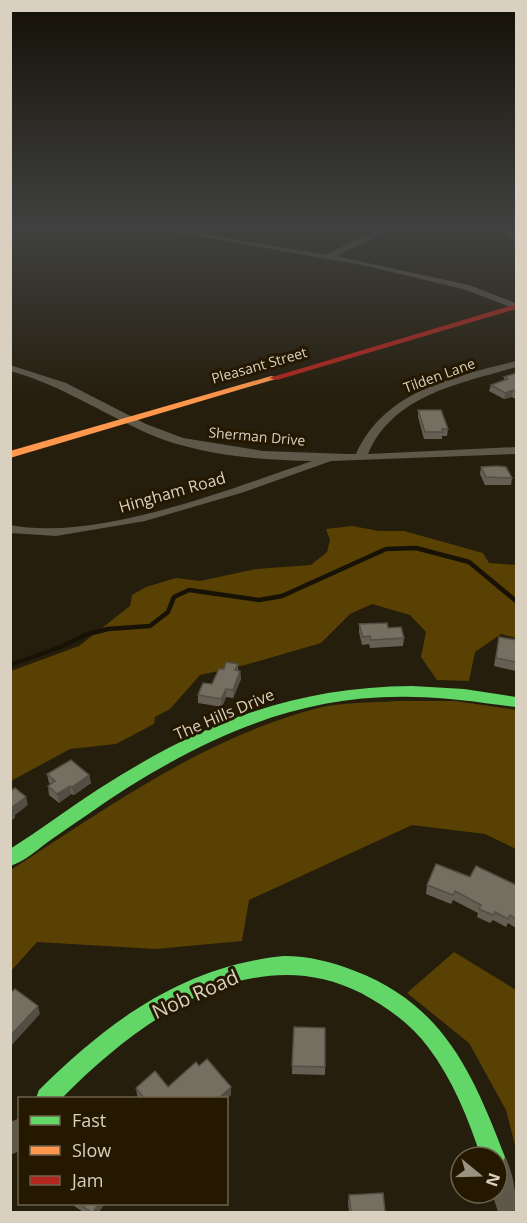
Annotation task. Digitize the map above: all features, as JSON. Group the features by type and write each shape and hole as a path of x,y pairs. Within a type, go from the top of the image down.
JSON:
{"street":[{"path":"455,284 516,307"},
{"name":"Pleasant Street","path":"10,455 516,307"},
{"name":"Tilden Lane","path":"361,456 364,443 378,423 400,405 435,390 516,364"},
{"name":"Sherman Drive","path":"14,371 76,392 179,441 208,447 281,455 337,456 516,452"},
{"name":"Hingham Road","path":"10,529 57,533 118,525 253,485 337,456"},
{"name":"The Hills Drive","path":"10,859 104,795 175,752 251,718 282,707 310,700 374,693 445,692 516,702"},
{"name":"Nob Road","path":"48,1097 71,1071 105,1041 170,1001 232,975 266,965 300,964 346,976 394,1001 424,1025 450,1062 478,1115 489,1145"}],"shaded area":[{"path":"352,526 379,531 404,531 483,553 489,563 516,565 516,638 501,634 475,652 469,681 437,680 421,657 426,632 410,615 372,604 350,614 321,643 245,665 200,675 170,709 155,717 154,724 116,744 70,749 11,781 11,671 79,646 130,606 132,595 146,587 176,578 200,581 256,569 311,565 327,552 330,540 326,529"},
{"path":"396,701 455,701 516,710 516,849 485,834 412,825 249,900 242,941 156,949 37,942 11,971 11,870 158,777 236,737 318,708"},
{"path":"454,952 516,990 516,1149 506,1110 469,1043 407,993"}],"building":[{"path":"516,373 516,392 513,390 505,393 491,385 508,379 504,377"},
{"path":"418,410 441,410 448,429 442,429 443,432 425,432"},
{"path":"481,467 506,467 512,478 486,477"},
{"path":"387,623 388,628 401,627 404,638 371,640 370,636 363,637 359,624"},
{"path":"499,637 516,640 516,662 496,658"},
{"path":"226,662 238,664 235,670 240,671 233,690 226,689 221,699 198,695 203,683 212,684 219,669 224,669"},
{"path":"71,760 89,775 57,794 48,786 55,781 47,774"},
{"path":"15,788 26,797 10,811 10,791"},
{"path":"436,864 470,877 476,866 516,885 516,919 510,915 508,919 495,912 493,915 479,909 481,905 455,891 453,895 427,885"},
{"path":"15,989 38,1006 10,1036 10,993"},
{"path":"294,1027 325,1028 325,1067 292,1066"},
{"path":"207,1059 231,1087 220,1097 143,1097 136,1088 155,1071 168,1087 196,1062 199,1066"},
{"path":"383,1193 385,1212 351,1212 349,1195"},
{"path":"81,1205 98,1205 91,1212"}],"waterway":[{"path":"10,665 58,648 88,634 108,629 150,626 168,612 174,597 189,590 259,600 282,596 386,549 416,548 469,562 516,601"}],"traffic: fast":[{"path":"10,859 104,794 152,765 202,738 254,716 307,701 359,693 438,692 516,702"},
{"path":"48,1097 124,1029 185,991 218,978 251,969 284,965 304,966 334,973 363,984 393,1001 420,1022 445,1052 461,1080 488,1145"}],"traffic: slow":[{"path":"10,455 274,378"}],"traffic: jam":[{"path":"274,378 516,307"}]}
